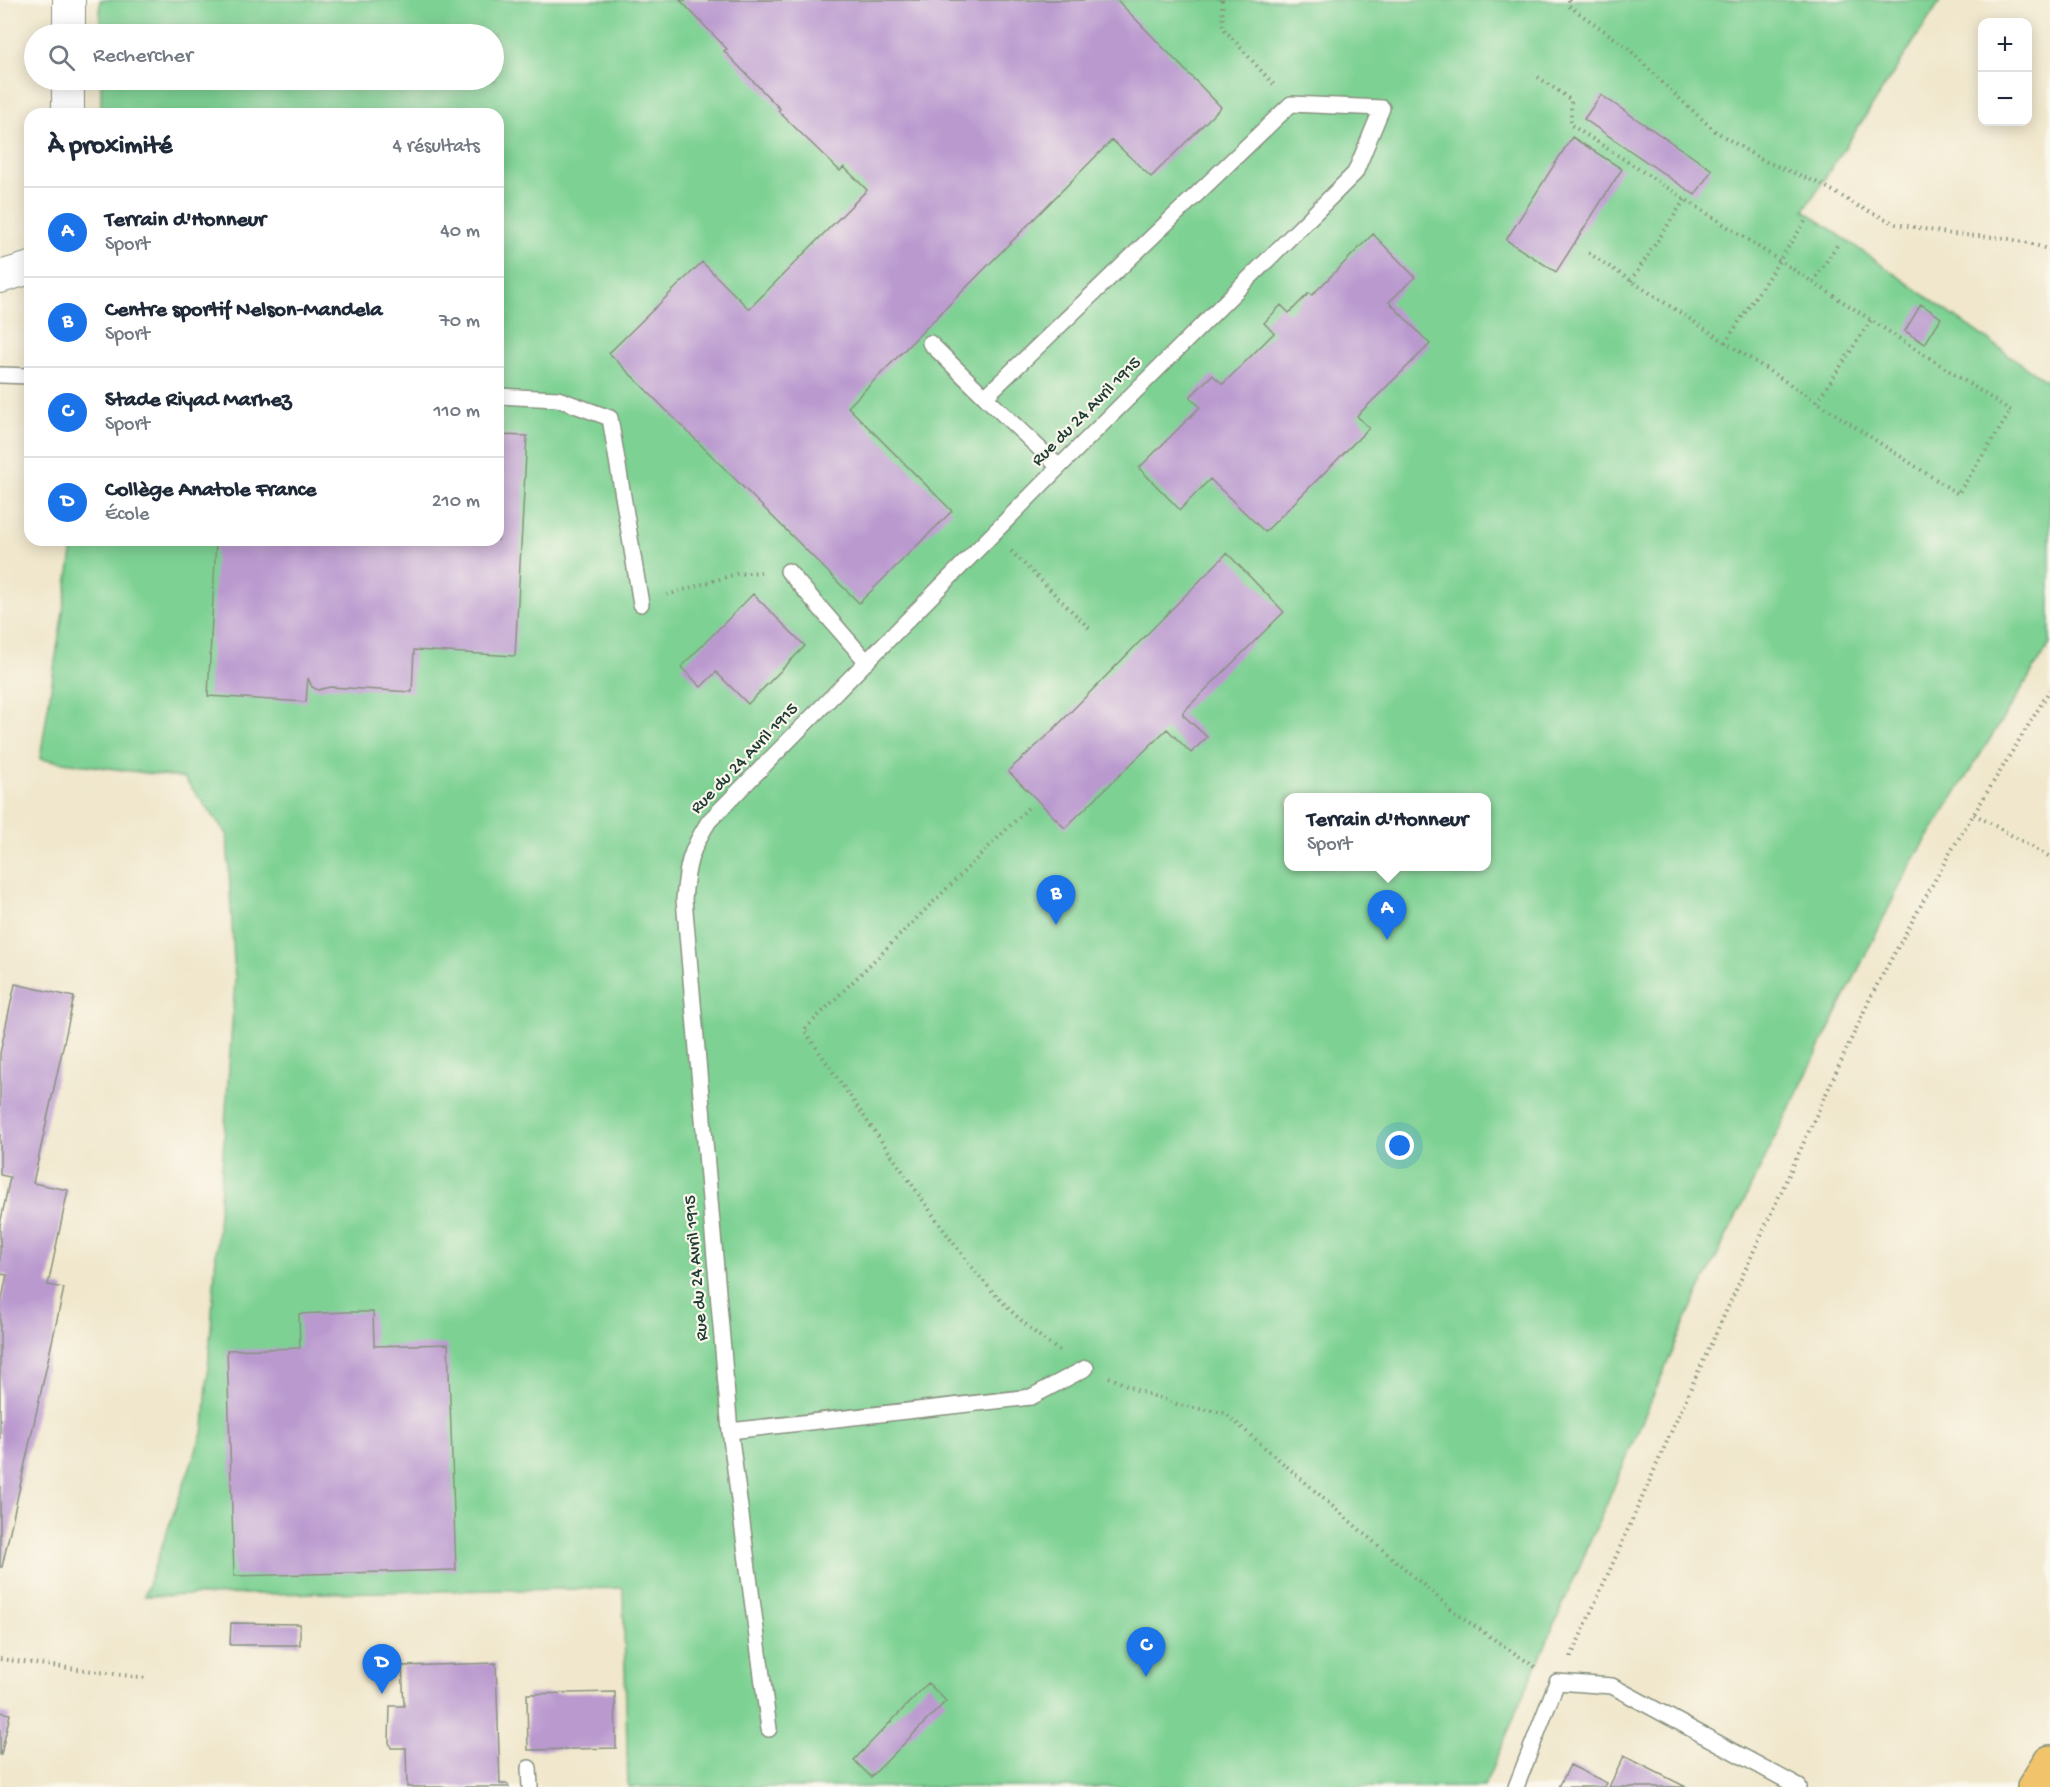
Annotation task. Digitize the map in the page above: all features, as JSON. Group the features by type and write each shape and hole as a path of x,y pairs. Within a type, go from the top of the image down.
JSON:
{"main road":[{"path":"2034,1787 2050,1762"}],"street":[{"path":"69,0 69,24"},
{"path":"68,90 68,108"},
{"path":"0,277 24,270"}],"lane":[{"name":"Rue du 24 Avril 1915","path":"769,1729 730,1431 685,911 686,867 694,845 709,821 1059,467 1355,173 1382,108 1291,104"},
{"path":"985,397 1291,104"},
{"path":"930,343 1059,467"},
{"path":"0,375 24,376"},
{"path":"504,396 558,399 610,418 641,604"},
{"path":"788,571 867,662"},
{"path":"730,1431 1031,1398 1086,1368"},
{"path":"1516,1787 1557,1682 1612,1686 1799,1787"},
{"path":"529,1768 530,1787"}],"path":[{"path":"1222,0 1224,28 1291,104"},
{"path":"1569,0 1569,6 1627,47 1715,131 1762,160 1821,183 1860,207 1896,224 1952,234 2004,238 2050,250"},
{"path":"1538,77 1571,100 1571,125 2011,411 1958,494 1587,252"},
{"path":"1631,281 1685,199"},
{"path":"1725,343 1806,220"},
{"path":"1813,282 1839,242"},
{"path":"1817,402 1871,320"},
{"path":"993,534 1089,628"},
{"path":"641,604 736,574 788,571"},
{"path":"1028,808 804,1030 938,1222 983,1281 1037,1335 1086,1368 1139,1391 1172,1402 1225,1413 1458,1615 1557,1682 1577,1646 1694,1381 1872,994 1951,851 2050,690"},
{"path":"1974,814 2050,856"},
{"path":"0,1659 146,1678"}],"green space":[{"path":"100,0 1941,0 1804,210 2050,384 2050,644 1908,869 1692,1306 1484,1787 628,1787 623,1588 144,1596 204,1428 235,981 227,834 184,778 40,759 73,546 504,546 504,108 101,108 101,90 504,90 504,24 100,24"}],"building":[{"path":"680,0 1117,0 1221,107 1151,177 1112,140 848,407 952,511 859,603 609,353 702,262 749,309 867,190 844,167 840,171 778,111 780,109 724,51 727,49"},
{"path":"1601,95 1712,170 1695,195 1584,119"},
{"path":"1572,137 1622,169 1556,272 1506,240"},
{"path":"1373,234 1415,277 1389,302 1430,344 1357,416 1369,428 1265,532 1210,479 1180,510 1139,468 1200,407 1190,397 1212,375 1223,384 1274,333 1264,323 1281,305 1289,313 1309,293 1312,295"},
{"path":"1921,304 1941,318 1925,344 1905,331"},
{"path":"504,435 527,436 515,656 414,650 412,692 330,687 318,690 312,687 308,678 306,702 208,696 216,546 504,546"},
{"path":"1227,553 1284,612 1183,712 1183,715 1207,737 1191,753 1167,729 1065,828 1008,771 1045,738"},
{"path":"753,594 805,646 748,704 716,672 701,687 681,667"},
{"path":"15,984 74,997 33,1183 68,1190 48,1285 64,1288 2,1567 0,1567 0,1308 7,1275 0,1274 0,1225 10,1177 0,1175 0,1053"},
{"path":"373,1312 374,1346 448,1344 456,1570 234,1576 227,1350 300,1348 299,1314"},
{"path":"231,1623 300,1624 300,1645 230,1645"},
{"path":"496,1663 500,1784 508,1784 509,1787 407,1787 406,1748 391,1748 389,1742 390,1706 404,1706 402,1666"},
{"path":"928,1683 946,1701 871,1777 854,1760"},
{"path":"615,1692 616,1748 528,1750 527,1694"},
{"path":"0,1712 10,1714 1,1755 0,1755"},
{"path":"1624,1756 1686,1787 1609,1787"},
{"path":"1570,1765 1607,1783 1605,1787 1559,1787"}],"place":[{"name":"Centre sportif Nelson-Mandela","path":"1056,925"},
{"name":"Terrain d'Honneur","path":"1387,940"},
{"name":"Stade Riyad Marhez","path":"1146,1677"},
{"name":"Collège Anatole France","path":"382,1694"}]}
